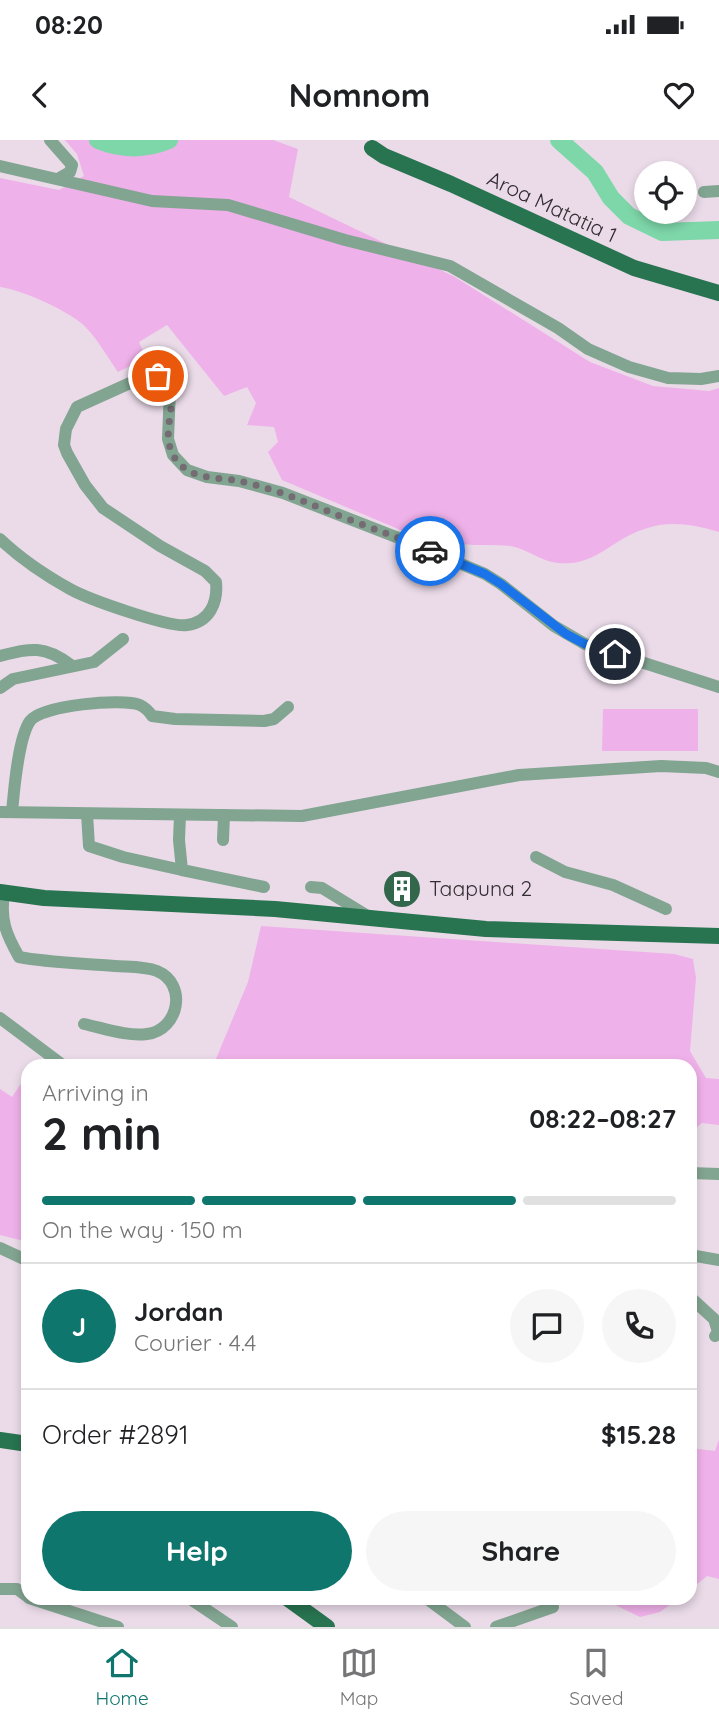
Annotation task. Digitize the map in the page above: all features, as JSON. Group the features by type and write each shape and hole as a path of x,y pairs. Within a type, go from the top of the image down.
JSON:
{"main road":[{"name":"Aroa Matatia 1","path":"368,144 384,156 634,268 719,293"},
{"path":"2,893 44,898 247,907 486,929 719,936"},
{"path":"0,1440 21,1443"},
{"path":"297,1605 327,1627"}],"street":[{"path":"50,140 72,165 70,172 58,179"},
{"path":"0,166 152,201 228,205 345,240 450,266 558,328 588,349 629,366 668,378 701,379 719,376"},
{"path":"704,192 719,191"},
{"path":"0,539 41,571 90,598 131,613 181,625 197,623 206,616 214,607 216,582 205,571 160,546 99,505 68,457 64,445 68,421 77,407 150,374 161,378 170,389 168,439 173,455 187,470 206,477 239,481 283,492 414,544 485,574 566,634 585,644 719,687"},
{"path":"0,688 13,679 94,662 123,639"},
{"path":"0,656 40,649 59,656 71,665"},
{"path":"288,707 274,719 264,721 175,719 152,716 148,710 133,704 59,706 30,721 6,812 317,814 481,781 543,772 661,766 706,768 719,772"},
{"path":"87,814 89,846 123,858 264,887"},
{"path":"180,815 181,870"},
{"path":"223,840 224,815"},
{"path":"536,857 565,872 613,885 666,909"},
{"path":"311,887 322,888 371,918"},
{"path":"2,893 2,922 19,957 144,968 164,975 175,990 177,1004 174,1016 162,1027 147,1034 83,1024"},
{"path":"0,1018 55,1059"},
{"path":"697,1173 719,1174"},
{"path":"0,1248 21,1258"},
{"path":"697,1256 719,1260"},
{"path":"697,1303 715,1319 718,1332 715,1336"},
{"path":"0,1589 21,1585"},
{"path":"50,1605 118,1627"},
{"path":"200,1605 233,1627"},
{"path":"435,1605 465,1627"},
{"path":"496,1627 553,1607"}],"shaded area":[{"path":"65,140 273,140 298,149 289,197 455,277 590,362 653,386 709,391 719,388 719,532 691,525 654,526 629,535 590,558 572,563 553,562 510,546 462,544 459,531 434,536 410,534 282,480 268,452 278,442 274,427 247,425 256,403 247,387 224,396 167,325 139,342 146,358 118,372 101,346 81,323 54,306 0,287 0,178 59,190 84,176 77,154"},
{"path":"603,709 698,709 698,751 602,751"},
{"path":"261,926 674,954 693,959 696,978 690,1051 695,1059 216,1059 248,982"},
{"path":"697,1063 706,1078 719,1079 719,1125 702,1123 697,1127"},
{"path":"21,1084 21,1240 0,1235 0,1089 12,1097"},
{"path":"719,1439 719,1579 707,1576 697,1584 697,1449 715,1451"},
{"path":"615,1605 670,1605 660,1612 640,1617"}],"waterway":[{"path":"98,140 134,148 169,140"},
{"path":"559,140 595,172 611,198 629,216 662,232 719,230"}],"way so far":[{"path":"158,376 169,385 172,392 168,435 171,451 187,470 206,477 239,481 283,492 430,551"}],"place":[{"name":"Taapuna 2","path":"402,889"}],"route":[{"path":"430,551 485,574 566,634 615,654"}]}
